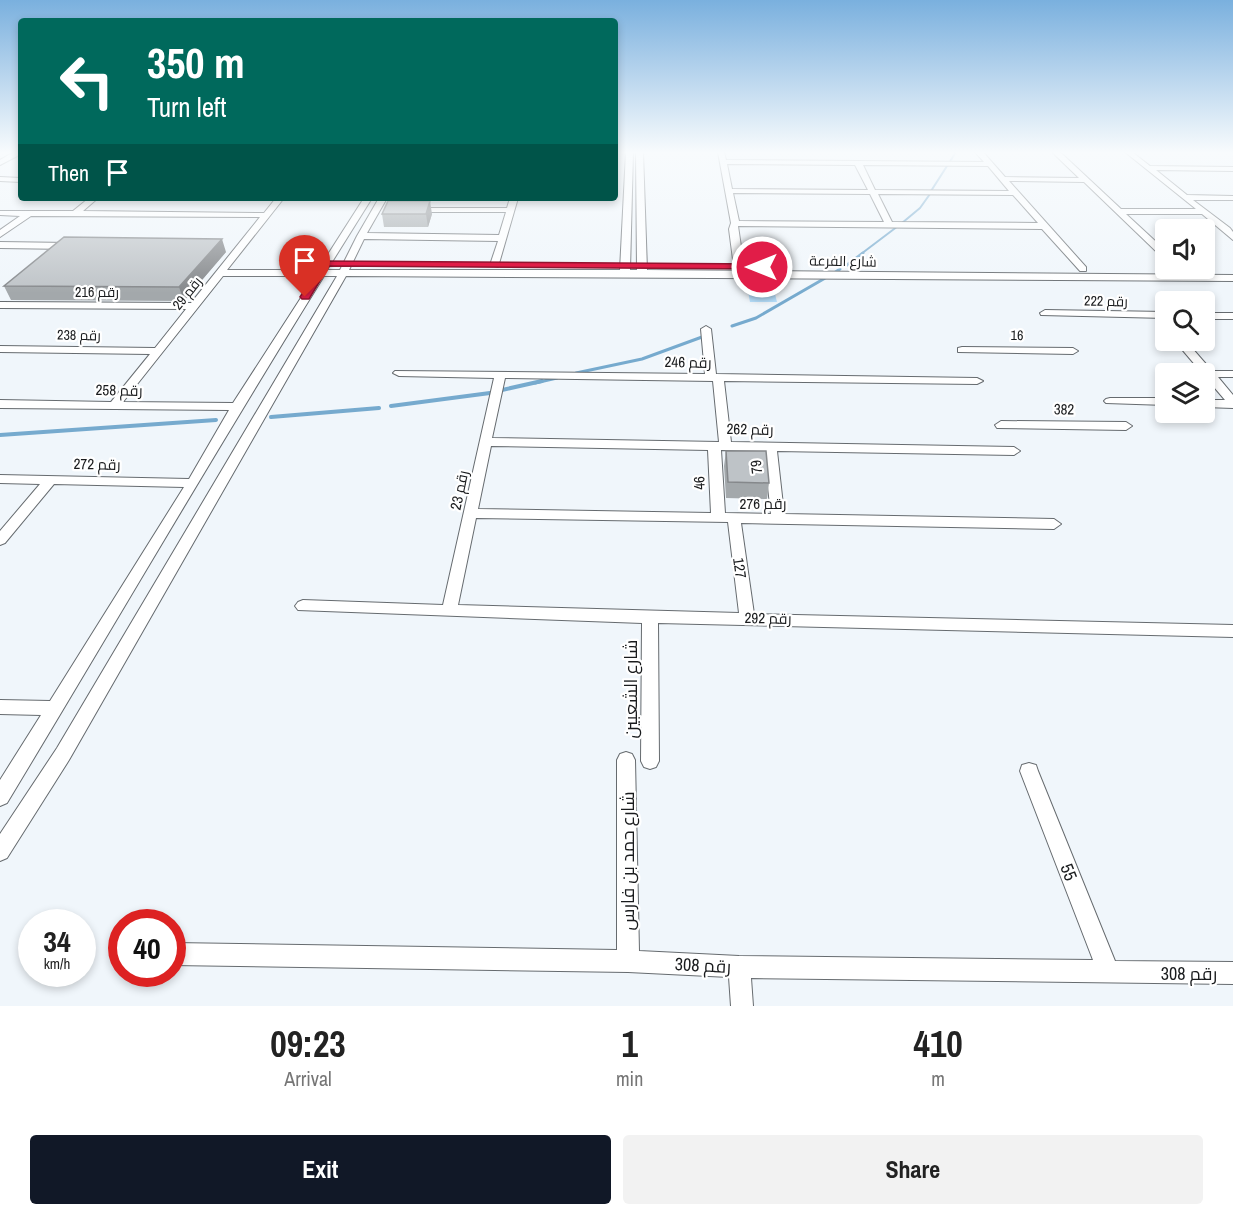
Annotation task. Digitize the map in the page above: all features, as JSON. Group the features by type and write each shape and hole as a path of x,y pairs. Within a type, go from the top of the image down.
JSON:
{"street":[{"path":"624,269 625,199"},
{"path":"641,199 641,269"},
{"path":"730,199 739,267"},
{"path":"876,199 889,224"},
{"path":"1020,199 1083,269"},
{"path":"1105,199 1155,246"},
{"path":"1189,199 1230,230 1233,237"},
{"path":"75,214 90,201"},
{"name":"رقم 29","path":"115,405 278,201"},
{"path":"495,265 513,201"},
{"path":"0,851 63,753 346,267 379,204"},
{"path":"0,797 324,267 379,204"},
{"path":"399,209 510,210"},
{"path":"1118,212 1205,213"},
{"path":"0,213 267,215"},
{"path":"0,234 29,213"},
{"path":"735,223 1044,226"},
{"path":"361,236 503,238"},
{"path":"0,245 77,246"},
{"path":"49,259 65,246"},
{"path":"230,246 242,247"},
{"path":"624,254 627,260 631,261 636,260 641,253"},
{"name":"شارع الفرعة","path":"346,267 495,265 624,269"},
{"path":"324,267 324,273 335,273 346,267"},
{"path":"221,273 346,267"},
{"name":"شارع الفرعة","path":"346,267 1233,278"},
{"name":"شارع الفرعة","path":"641,269 739,267 1155,270"},
{"name":"شارع الفرعة","path":"1215,271 1233,272"},
{"name":"رقم 216","path":"0,305 194,306"},
{"name":"رقم 222","path":"1045,313 1155,315"},
{"path":"1215,316 1233,316"},
{"name":"46","path":"706,329 715,377 719,445 718,518"},
{"name":"رقم 238","path":"0,349 158,351"},
{"name":"16","path":"962,350 1073,351"},
{"path":"1189,351 1199,363"},
{"name":"رقم 246","path":"399,373 977,381"},
{"path":"1215,374 1233,374"},
{"name":"رقم 23","path":"448,611 500,375"},
{"path":"1215,381 1233,403"},
{"path":"1110,401 1155,402"},
{"path":"1215,403 1233,403"},
{"name":"رقم 258","path":"0,404 237,407"},
{"name":"382","path":"1001,425 1126,426"},
{"name":"رقم 262","path":"486,442 1014,451"},
{"name":"79","path":"770,446 778,519"},
{"name":"رقم 272","path":"0,479 193,483"},
{"path":"0,540 51,480"},
{"name":"رقم 276","path":"471,513 1054,524"},
{"name":"127","path":"734,519 747,618"},
{"name":"رقم 292","path":"303,606 1233,631"},
{"name":"شارع الشعبين","path":"650,617 650,761"},
{"path":"0,707 55,708"},
{"name":"شارع حمد بن فارس","path":"626,760 628,962"},
{"name":"55","path":"1029,771 1109,972"},
{"name":"رقم 308","path":"186,954 628,962 739,967 1233,973"},
{"path":"739,967 742,1006"}],"shaded area":[{"path":"747,286 773,286 777,302 750,302"}],"building":[{"path":"388,201 430,201 426,214 382,214"},
{"path":"64,237 222,239 179,287 4,286"},
{"path":"726,451 766,451 769,483 728,482"}],"waterway":[{"path":"902,223 920,208 926,199"},
{"path":"861,254 898,226"},
{"path":"847,265 863,253"},
{"path":"834,273 840,269"},
{"path":"732,326 756,318 827,277"},
{"path":"576,373 642,359 702,337"},
{"path":"535,383 557,378"},
{"path":"502,390 542,381"},
{"path":"391,406 490,393"},
{"path":"271,417 379,408"},
{"path":"0,435 216,420"}],"route":[{"path":"305,297 326,263 762,267"}]}
